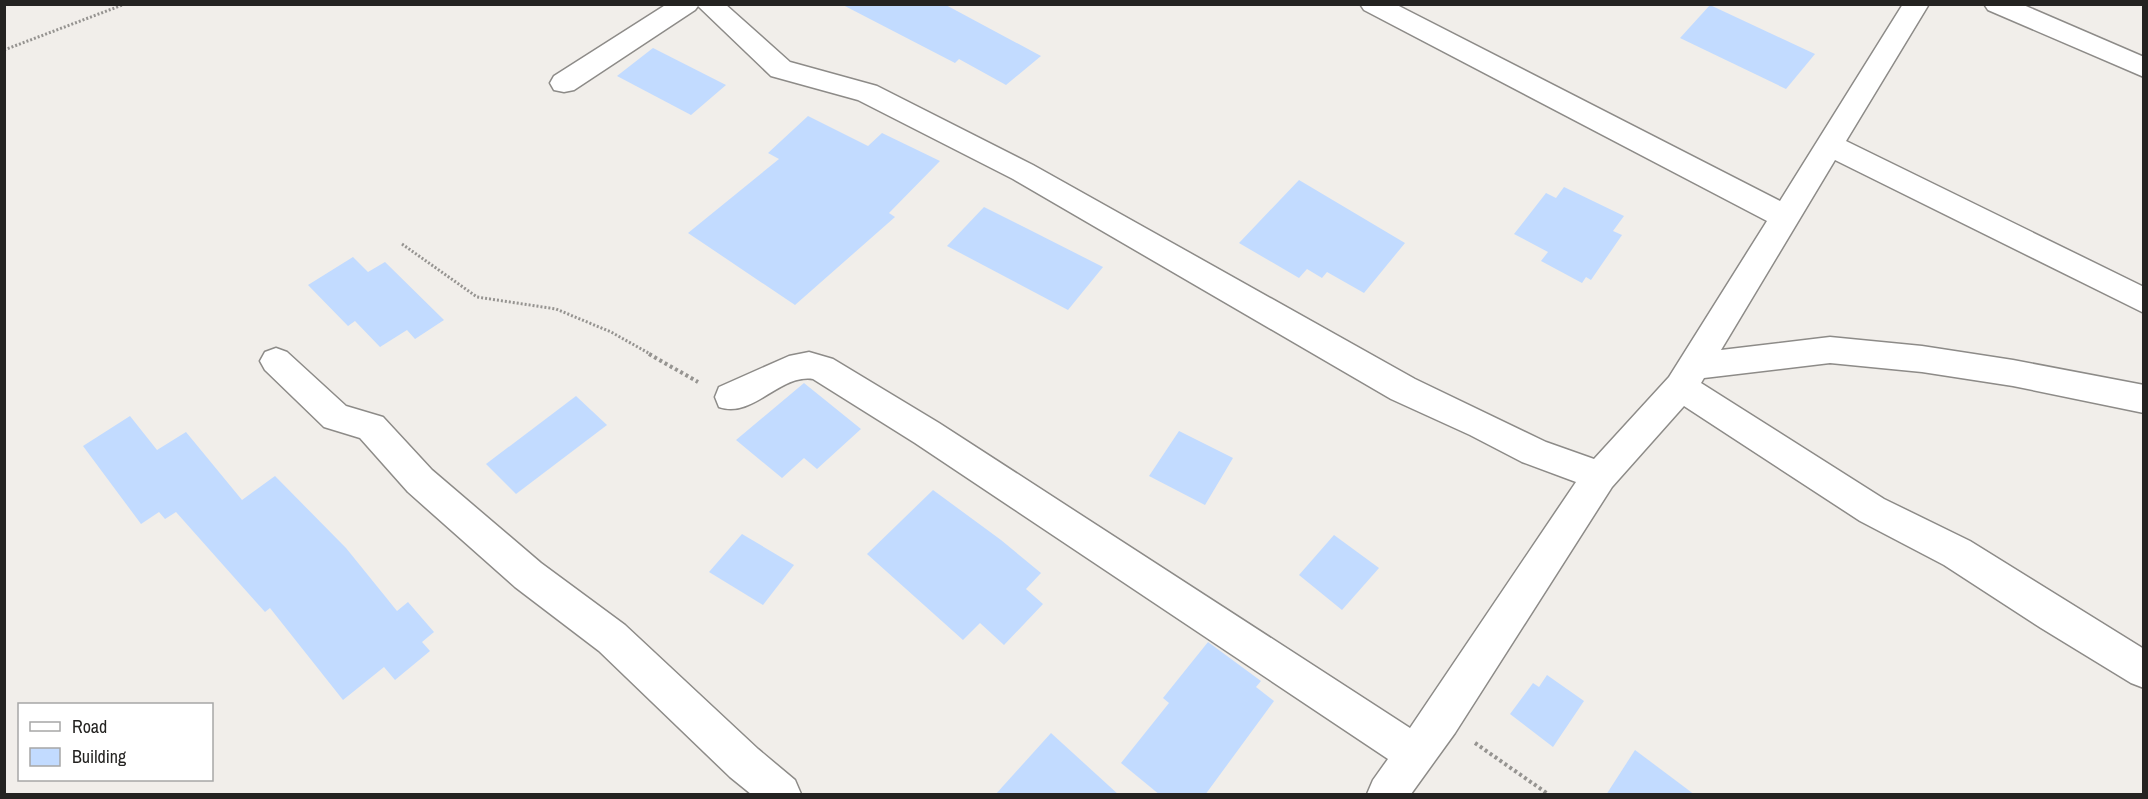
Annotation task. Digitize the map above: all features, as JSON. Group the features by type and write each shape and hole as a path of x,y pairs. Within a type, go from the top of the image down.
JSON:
{"street":[{"path":"564,82 686,4"},
{"path":"709,4 781,69 867,93 1023,172 1403,389 1534,452 1600,476"},
{"path":"1373,4 1785,217"},
{"path":"1387,795 1441,719 1600,476 1688,377 1916,4"},
{"path":"1997,4 2144,68"},
{"path":"1830,145 2144,302"},
{"path":"1688,377 1830,350 1922,359 2013,373 2144,399"},
{"path":"276,361 336,417 370,427 420,481 528,575 612,638 781,795"},
{"path":"731,397 747,392 788,370 807,365 822,368 947,446 1416,755"},
{"path":"1688,377 1872,510 1958,553 2054,616 2144,670"}],"path":[{"path":"4,50 125,4"},
{"path":"402,244 477,297 556,309 611,332 716,393 731,397"},
{"path":"1441,719 1548,795"}],"building":[{"path":"841,4 944,4 1041,56 1006,85 959,59 955,63"},
{"path":"1710,5 1815,54 1786,89 1680,38"},
{"path":"653,48 726,85 691,115 617,76"},
{"path":"808,116 868,146 882,133 940,161 889,213 895,217 795,305 688,233 779,159 768,153"},
{"path":"1299,180 1405,243 1364,293 1327,272 1322,278 1307,269 1299,278 1239,243"},
{"path":"1564,187 1624,216 1613,231 1622,235 1591,280 1586,277 1582,283 1541,261 1548,252 1514,234 1546,193 1556,198"},
{"path":"984,207 1103,267 1068,310 947,246"},
{"path":"353,257 368,272 385,262 444,320 415,339 407,330 380,347 355,321 348,326 308,285"},
{"path":"804,383 861,429 817,469 804,458 782,478 736,440"},
{"path":"576,396 607,425 516,494 486,464"},
{"path":"130,416 157,450 186,432 242,500 275,476 346,548 397,611 408,602 434,632 422,642 430,651 395,680 384,667 343,700 270,608 265,612 176,512 165,519 159,512 141,524 83,446"},
{"path":"1179,431 1233,458 1205,505 1149,476"},
{"path":"933,490 1041,573 1026,589 1043,604 1004,645 980,623 963,640 867,554"},
{"path":"742,534 794,565 763,605 709,572"},
{"path":"1334,535 1379,568 1342,610 1299,575"},
{"path":"1208,642 1261,681 1256,687 1274,701 1205,795 1160,795 1121,763 1169,703 1163,698"},
{"path":"1547,675 1584,701 1553,747 1510,714 1533,683 1539,687"},
{"path":"1051,733 1119,795 995,795"},
{"path":"1635,750 1695,795 1606,795"}]}
